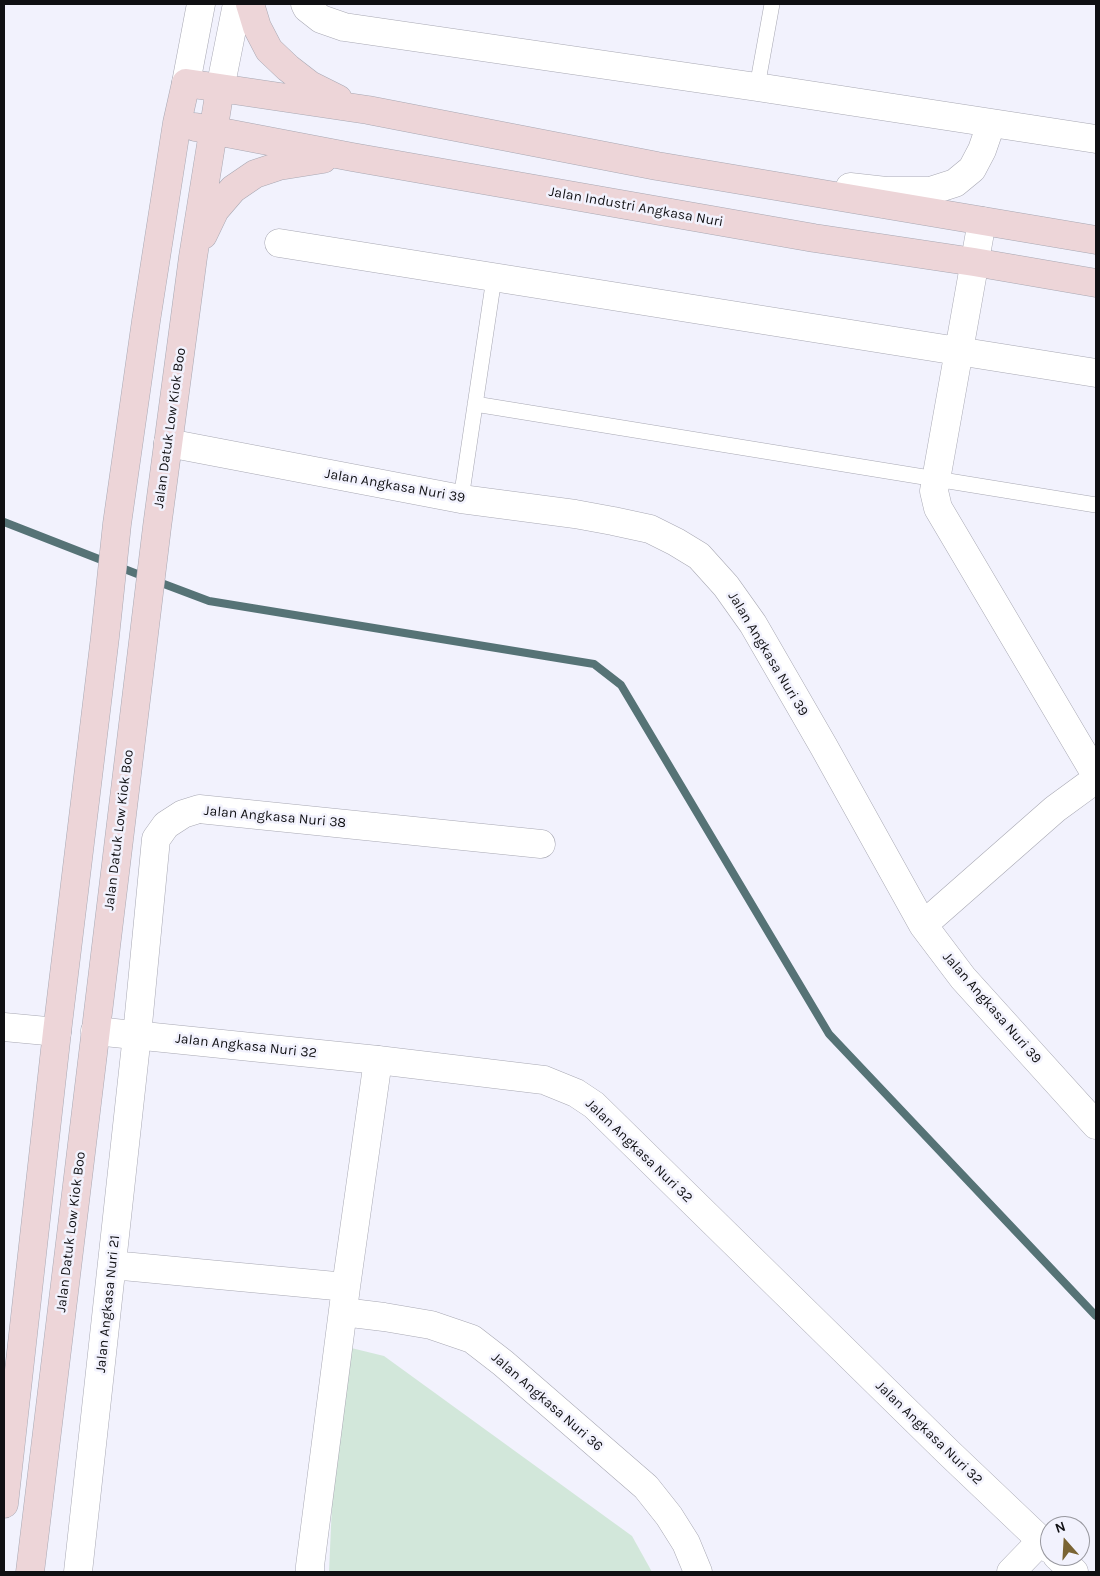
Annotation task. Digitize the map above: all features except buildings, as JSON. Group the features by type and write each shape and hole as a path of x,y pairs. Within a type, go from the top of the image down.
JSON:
{"main road":[{"path":"250,4 257,27 269,50 288,68 310,85 336,98 368,110"},
{"path":"4,1504 56,1032 105,637 117,524 147,312 177,123 186,83 368,110 657,166 1096,240"},
{"name":"Jalan Datuk Low Kiok Boo","path":"30,1572 142,644 193,257 220,89"},
{"name":"Jalan Industri Angkasa Nuri","path":"177,123 352,157 814,238 974,262 1096,283"},
{"path":"193,257 215,210 233,189 255,174 279,166 312,160 352,157"}],"street":[{"path":"186,83 201,4"},
{"path":"220,89 238,4"},
{"path":"305,4 307,8 321,19 344,27 1096,139"},
{"path":"657,166 886,191 930,191 955,183 972,169 982,150 991,124"},
{"path":"923,925 1055,808 1096,777 938,508 934,491 982,221"},
{"path":"279,243 1096,373"},
{"name":"Jalan Angkasa Nuri 39","path":"168,443 461,498 575,514 650,529 699,556 726,586 753,624 923,925 963,978 1094,1116"},
{"name":"Jalan Angkasa Nuri 38","path":"137,1035 156,839 166,825 183,814 199,809 541,844"},
{"path":"4,1027 56,1032"},
{"name":"Jalan Angkasa Nuri 32","path":"94,1031 378,1060 544,1080 576,1093 594,1105 1040,1540"},
{"name":"Jalan Angkasa Nuri 21","path":"78,1572 137,1035"},
{"path":"310,1572 378,1060"},
{"name":"Jalan Angkasa Nuri 36","path":"112,1265 345,1299 384,1317 431,1325 472,1339 503,1363 646,1487 669,1516 686,1543 698,1572"},
{"path":"1011,1572 1040,1554"}],"lane":[{"path":"757,87 772,4"},
{"path":"461,498 494,278"},
{"path":"475,404 1096,505"}],"green space":[{"path":"339,1345 384,1356 632,1536 652,1572 329,1572"}],"waterway":[{"path":"4,522 145,577"},
{"path":"156,581 209,601 594,664 621,685 829,1034 1096,1316"}]}
